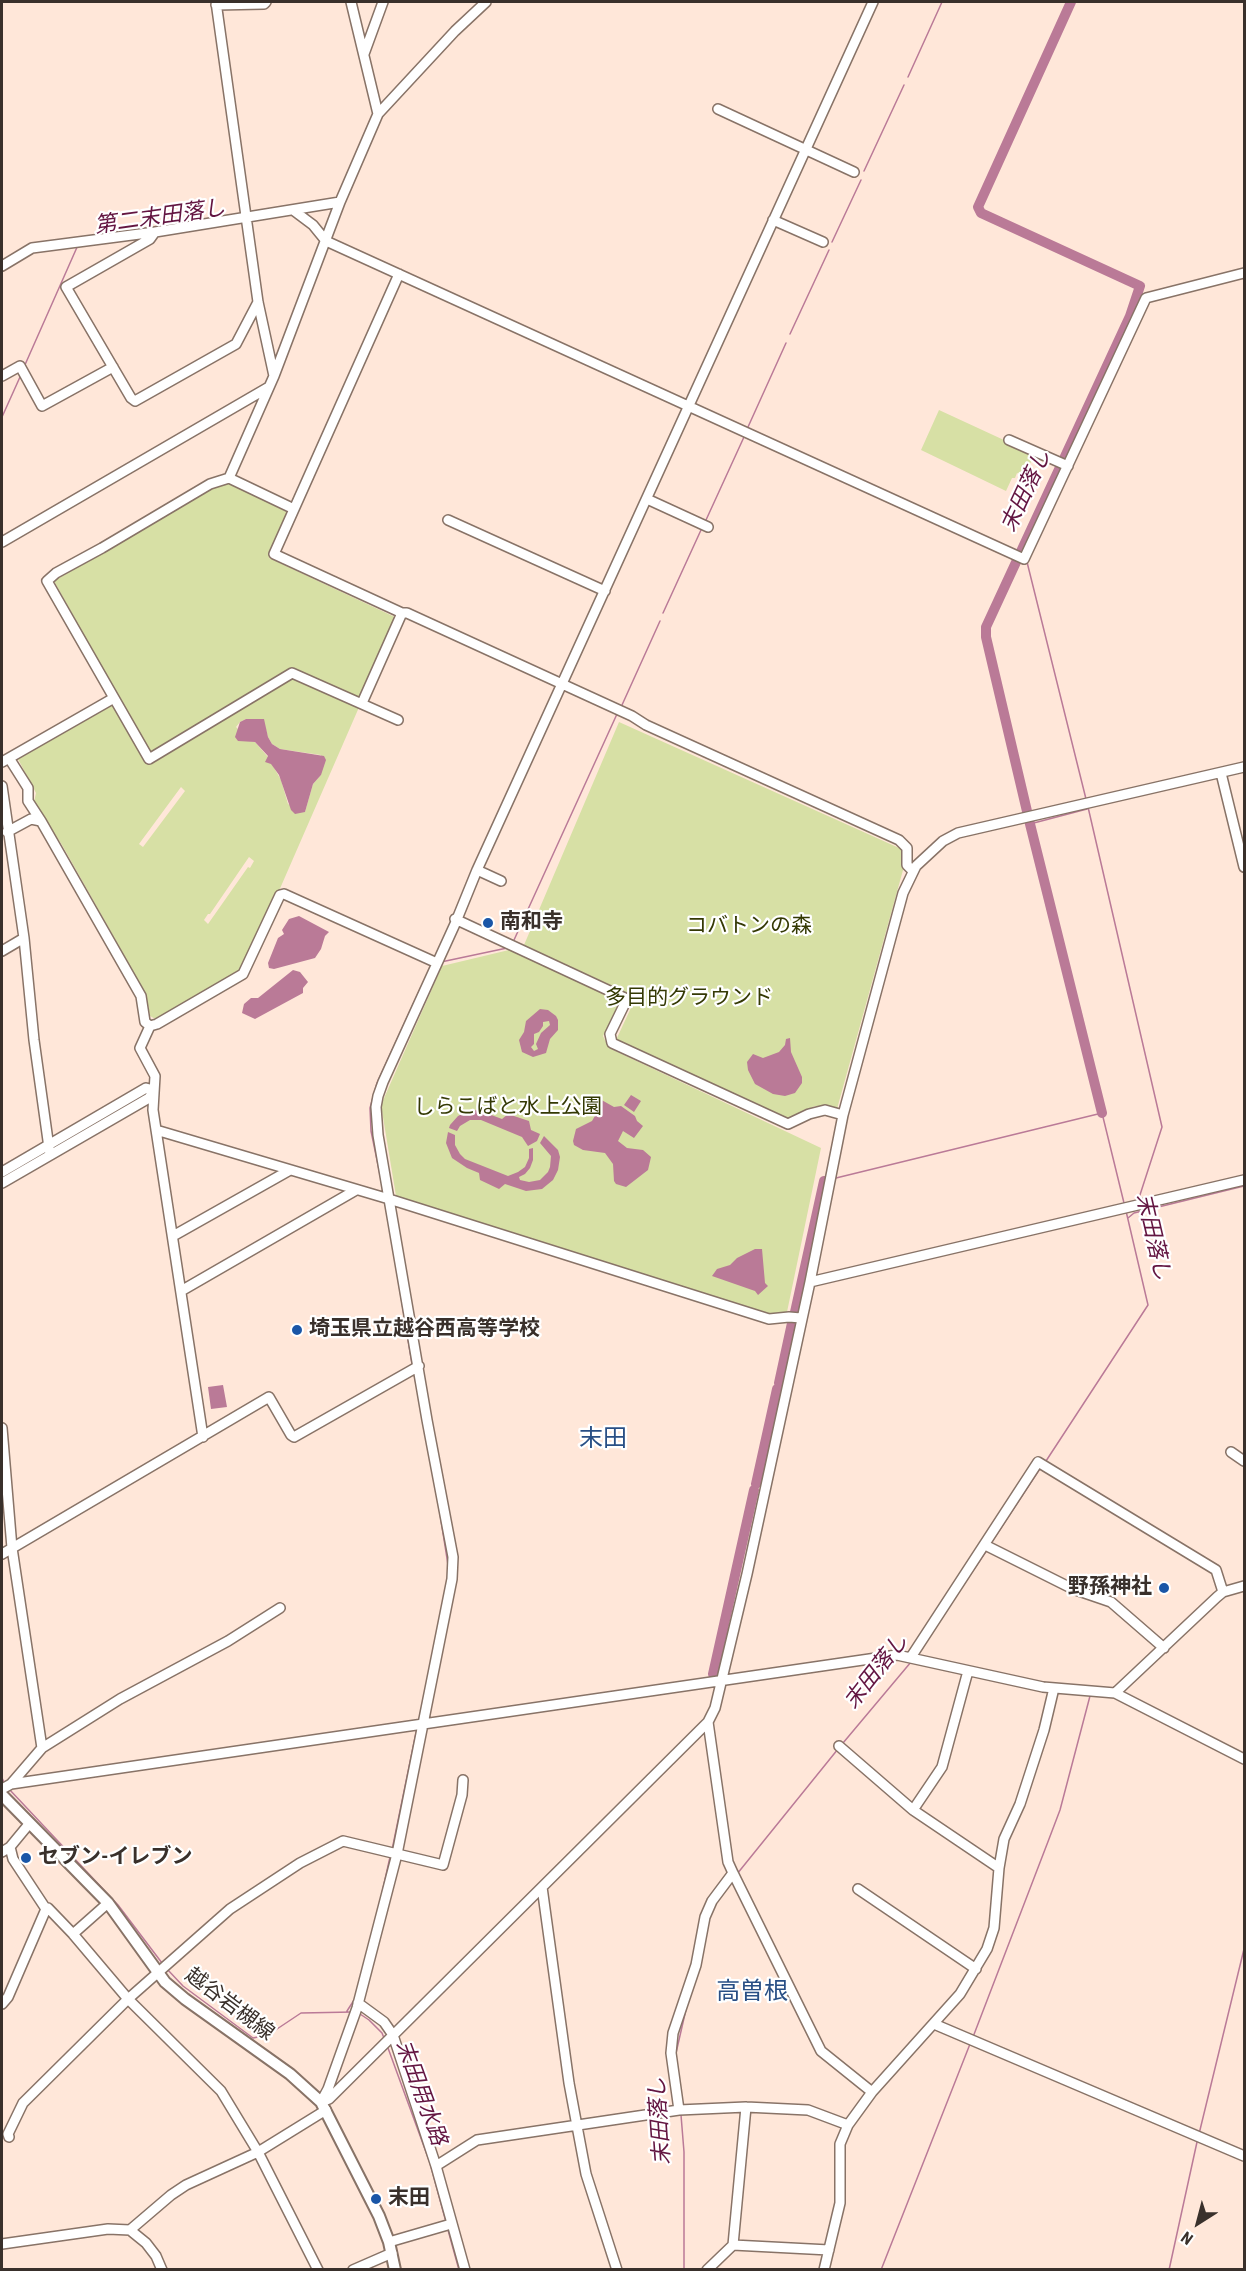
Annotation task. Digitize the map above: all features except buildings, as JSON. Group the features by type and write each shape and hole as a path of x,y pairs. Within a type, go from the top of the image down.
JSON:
{"main road":[{"name":"越谷岩槻線","path":"6,1788 29,1824 108,1903 162,1969 174,1990 290,2074 323,2106 379,2216 389,2242 395,2270"}],"street":[{"path":"266,2 264,4 216,3 258,302 274,376"},
{"path":"351,2 378,114"},
{"path":"364,54 383,2"},
{"path":"229,478 274,376 340,202 378,114 455,31 486,2"},
{"path":"323,2106 358,2003 423,1724 452,1579 453,1557 378,1135 376,1107 382,1082 873,2"},
{"path":"718,109 854,172"},
{"path":"2,266 32,248 154,232 340,202"},
{"path":"293,210 313,225 326,241 1024,559 1146,298 1245,273"},
{"path":"773,220 823,242"},
{"path":"154,232 150,239 66,287 131,398 135,401 236,344 258,302"},
{"path":"399,274 360,367 274,554 899,840 907,848 907,865 913,871"},
{"path":"2,376 20,366 42,406 113,367"},
{"path":"2,542 269,386"},
{"path":"1009,440 1068,466"},
{"path":"294,509 229,478 210,484 56,573 47,581 149,759 292,673 398,720"},
{"path":"647,499 708,527"},
{"path":"448,520 605,591"},
{"path":"362,703 402,613"},
{"path":"114,698 5,760 28,788 28,801 141,996 145,1022 150,1026"},
{"path":"130,2230 171,2195 258,2152 323,2106 708,1722 715,1708 747,1574 810,1282 843,1115 903,893 913,871 925,856 943,841 958,833 1245,767"},
{"path":"1221,773 1245,867"},
{"path":"2,786 24,938 34,1040 49,1150"},
{"path":"7,832 31,819 40,821"},
{"path":"477,870 501,881"},
{"path":"203,1437 153,1110 155,1076 140,1048 150,1026 243,974 280,895 284,894 437,963"},
{"path":"455,919 627,999 610,1034 612,1043 788,1124 809,1114 825,1110 843,1115"},
{"path":"2,951 24,938"},
{"path":"2,1172 149,1098 154,1089"},
{"path":"156,1130 389,1198 769,1319 801,1318"},
{"path":"2,1183 49,1150"},
{"path":"173,1236 290,1170"},
{"path":"810,1282 1245,1180"},
{"path":"181,1291 356,1190"},
{"path":"2,1554 270,1397 294,1437 419,1366"},
{"path":"2,1428 12,1548 42,1748"},
{"path":"1231,1452 1245,1461"},
{"path":"911,1657 1038,1462 1216,1570 1222,1592"},
{"path":"985,1545 1073,1589 1111,1602 1164,1648"},
{"path":"1115,1693 1222,1592 1245,1586"},
{"path":"6,1788 42,1748 120,1699 228,1641 280,1608"},
{"path":"6,1788 897,1655 1054,1688 1115,1693 1245,1758"},
{"path":"913,1810 942,1767 968,1671"},
{"path":"824,2270 840,2203 840,2144 848,2125 872,2092 960,1994 987,1949 994,1928 1004,1839 1020,1804 1044,1730 1054,1688"},
{"path":"708,1722 728,1862 821,2051 872,2092"},
{"path":"839,1746 913,1810 999,1868"},
{"path":"9,2137 8,2134 23,2103 128,1999 230,1909 300,1863 343,1841 443,1865 462,1795 463,1780"},
{"path":"29,1824 6,1849 46,1909 48,1908 73,1934 128,1999 221,2091 258,2152 318,2270"},
{"path":"679,2110 670,2053 673,2033 696,1965 705,1917 712,1901 733,1873"},
{"path":"542,1887 569,2083 586,2174 617,2270"},
{"path":"858,1889 976,1969"},
{"path":"73,1934 108,1903"},
{"path":"2,2004 8,1997 46,1909"},
{"path":"358,2003 384,2022 393,2035 436,2166 465,2270"},
{"path":"934,2025 1245,2156"},
{"path":"436,2166 477,2140 679,2110 746,2107 808,2110 848,2125"},
{"path":"706,2270 733,2245 746,2107"},
{"path":"389,2242 451,2224"},
{"path":"2,2244 108,2229 130,2230 146,2243 156,2256 162,2270"},
{"path":"733,2245 829,2250"},
{"path":"353,2270 392,2253"}],"green space":[{"path":"939,410 1032,453 1033,457 1025,476 1017,473 1006,491 921,450"},
{"path":"224,481 287,512 269,558 397,618 360,698 290,669 150,754 54,581"},
{"path":"293,676 360,705 275,900 240,973 157,1020 150,1016 146,994 62,845 34,802 36,793 18,759 112,705 117,706 149,763","holes":["246,719 263,719 268,737 272,744 280,749 321,755 321,775 313,784 305,812 288,804 281,780 268,757 255,742 250,741 236,727","181,787 185,791 143,847 139,844","249,857 254,861 250,868 248,867 208,924 204,920"]},
{"name":"コバトンの森","path":"619,722 908,852 837,1109 815,1106 787,1118 616,1040 636,997 524,945"},
{"name":"しらこばと水上公園","path":"509,950 617,997 620,1001 603,1036 609,1048 821,1148 787,1312 769,1314 396,1196 381,1105 442,966"}],"shaded area":[{"path":"246,719 264,719 268,737 272,744 280,749 324,756 326,760 321,775 313,784 305,812 295,814 291,810 279,775 271,764 265,762 268,756 255,742 238,741 235,737 240,722"},
{"path":"299,916 329,932 325,936 321,949 315,958 274,969 269,968 268,963 278,938 284,934 282,930 289,919"},
{"path":"293,970 300,972 308,982 303,988 303,993 255,1019 242,1013 244,1004 251,998 258,998"},
{"path":"540,1009 548,1010 556,1016 558,1030 550,1039 546,1053 533,1057 522,1052 519,1040 524,1032 526,1021","holes":["549,1021 550,1025 541,1033 536,1044 538,1049 534,1051 531,1047 534,1044 534,1034 539,1032 543,1022"]},
{"path":"790,1038 791,1052 802,1077 802,1083 795,1093 785,1096 773,1094 755,1084 747,1062 753,1054 763,1058 779,1052 785,1045 786,1039"},
{"path":"631,1095 641,1101 634,1112 624,1105"},
{"path":"598,1098 614,1107 621,1106 635,1116 643,1126 634,1138 623,1131 618,1141 627,1148 643,1150 651,1157 648,1170 626,1187 614,1181 613,1164 605,1153 583,1150 574,1145 576,1129 592,1121 600,1107 594,1103"},
{"path":"478,1110 502,1119 508,1114 529,1121 531,1130 540,1134 537,1141 528,1146 522,1137 481,1120 470,1120 460,1126 457,1131 449,1128 458,1116 468,1111"},
{"path":"448,1132 455,1135 455,1145 465,1159 508,1176 525,1167 529,1158 529,1149 533,1148 530,1168 519,1177 520,1180 529,1182 540,1180 550,1167 551,1156 540,1143 544,1136 558,1150 560,1157 558,1170 553,1180 542,1189 526,1191 505,1184 499,1189 480,1180 479,1173 452,1158 446,1143"},
{"path":"755,1249 762,1249 765,1283 768,1286 758,1295 755,1291 712,1276 717,1269 730,1265 737,1258"},
{"path":"223,1385 227,1407 211,1409 208,1387"}],"waterway":[{"path":"908,77 942,2"},
{"name":"末田落し","path":"1071,2 978,207 981,213 1140,286 1130,316 986,627 986,637 1102,1113"},
{"name":"第二末田落し","path":"222,9 225,34"},
{"path":"864,171 904,85"},
{"path":"832,242 861,180"},
{"name":"第二末田落し","path":"24,367 78,245"},
{"path":"790,334 829,250"},
{"path":"748,427 786,343"},
{"name":"第二末田落し","path":"2,417 20,377"},
{"path":"706,520 744,437"},
{"path":"663,613 701,530"},
{"path":"1027,562 1086,799"},
{"path":"622,705 660,621"},
{"path":"514,940 617,714"},
{"path":"1088,807 1162,1127 1138,1201"},
{"path":"1030,824 1087,809"},
{"path":"441,962 507,948"},
{"path":"383,1189 371,1131 370,1108 377,1083 421,987"},
{"name":"末田落し","path":"836,1178 1102,1113 1124,1203"},
{"name":"末田落し","path":"795,1312 824,1181"},
{"path":"1128,1218 1134,1213 1244,1186"},
{"name":"末田落し","path":"1046,1461 1148,1305 1126,1211"},
{"path":"388,1218 412,1364"},
{"name":"末田落し","path":"779,1383 792,1323"},
{"path":"414,1374 418,1393"},
{"name":"末田落し","path":"756,1484 777,1389"},
{"name":"末田落し","path":"991,1543 1041,1467"},
{"name":"末田落し","path":"713,1674 754,1490"},
{"path":"437,1495 448,1565"},
{"name":"末田落し","path":"959,1591 987,1550"},
{"name":"末田落し","path":"843,1743 911,1662"},
{"path":"419,1720 424,1696"},
{"path":"973,2037 1060,1810 1090,1696 1093,1696"},
{"path":"392,1850 417,1728"},
{"name":"末田落し","path":"737,1874 838,1749"},
{"name":"末田用水路","path":"2,1778 4,1782"},
{"name":"末田用水路","path":"9,1789 118,1905 162,1963"},
{"path":"382,1893 390,1857"},
{"path":"1199,2134 1244,1949"},
{"name":"末田用水路","path":"167,1969 183,1986 253,2038 268,2035 301,2013 353,2012"},
{"path":"347,2011 356,1997"},
{"name":"末田落し","path":"676,2053 687,2005"},
{"name":"末田用水路","path":"360,2014 369,2020 384,2038"},
{"path":"881,2270 970,2044"},
{"name":"末田用水路","path":"388,2048 430,2163 446,2222"},
{"name":"末田落し","path":"681,2115 684,2152 684,2270"},
{"path":"1169,2270 1197,2142"},
{"name":"末田用水路","path":"448,2230 459,2270"}],"place":[{"name":"南和寺","path":"488,923"},
{"name":"埼玉県立越谷西高等学校","path":"297,1330"},
{"name":"野孫神社","path":"1164,1588"},
{"name":"セブン-イレブン","path":"26,1858"},
{"name":"末田","path":"376,2199"}],"district":[{"name":"末田","path":"603,1440"},
{"name":"高曽根","path":"752,1993"}],"park label":[{"name":"多目的グラウンド","path":"689,999"}]}
